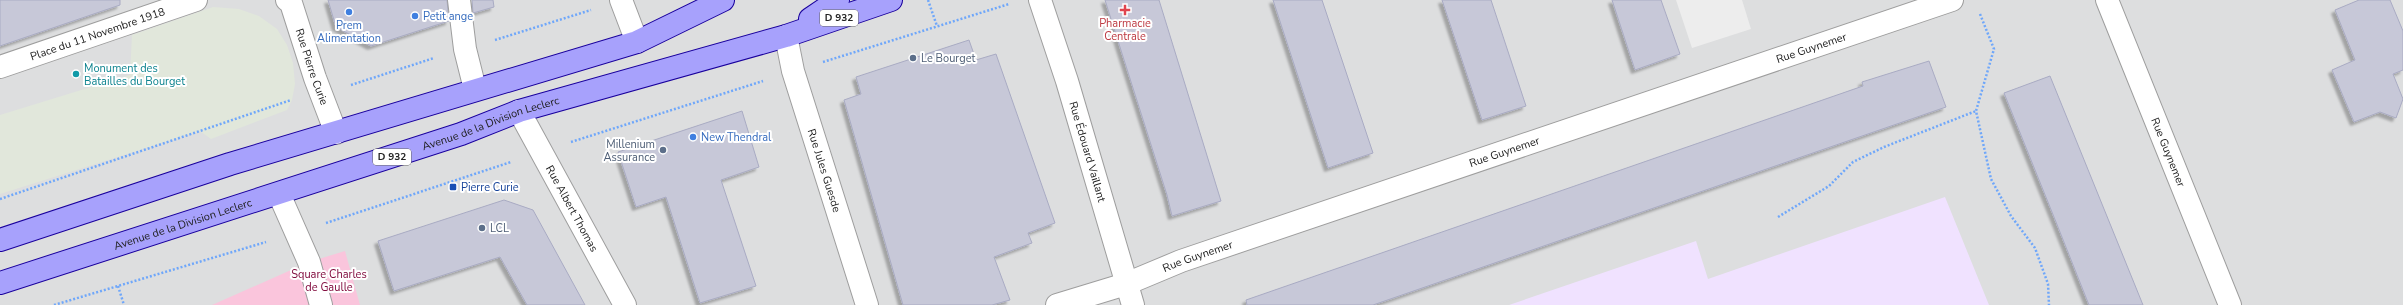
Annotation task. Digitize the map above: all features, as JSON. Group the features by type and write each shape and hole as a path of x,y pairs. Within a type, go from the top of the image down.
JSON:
{"main road":[{"path":"0,240 230,164 336,133 475,89 637,42 723,0"},
{"path":"786,36 838,0"},
{"name":"Avenue de la Division Leclerc","path":"0,283 461,134 519,111 786,36 891,0"}],"street":[{"name":"Place du 11 Novembre 1918","path":"0,67 196,0"},
{"name":"Rue Pierre Curie","path":"287,0 291,3 336,133"},
{"path":"459,0 464,49 475,89"},
{"path":"621,0 637,42"},
{"name":"Rue Édouard Vaillant","path":"1040,0 1067,81 1133,305"},
{"name":"Rue Guynemer","path":"1058,305 1126,284 1181,261 1952,0"},
{"name":"Rue Guynemer","path":"2107,0 2230,305"},
{"name":"Rue Jules Guesde","path":"786,36 793,71 867,305"},
{"name":"Rue Albert Thomas","path":"519,111 625,305"},
{"path":"279,194 309,262 321,305"}],"path":[{"path":"928,0 937,26"},
{"path":"826,60 1010,3"},
{"path":"1978,7 1994,49 1976,111 1991,179 2011,216 2035,248 2048,284 2049,305"},
{"path":"578,140 766,79"},
{"path":"1778,218 1829,186 1853,162 1884,147 1976,111"},
{"path":"118,286 124,305"}],"shaded area":[{"path":"0,0 2403,0 2403,305 0,305"},
{"path":"1676,0 1742,0 1751,29 1692,48"},
{"path":"213,7 239,9 259,16 277,29 287,45 293,63 295,84 292,100 287,110 211,139 200,131 0,194 0,115 130,75 132,35"},
{"path":"1945,197 1989,305 1509,305 1696,241 1708,279"}],"green space":[{"name":"Square Charles de Gaulle","path":"345,251 360,305 212,305 309,262"}],"building":[{"path":"0,0 120,0 120,5 0,46"},
{"path":"328,0 447,0 449,21 371,46 336,27"},
{"path":"472,0 493,0 494,7 473,13"},
{"path":"1105,0 1159,0 1221,201 1172,216 1167,195"},
{"path":"1273,0 1322,0 1373,153 1328,168"},
{"path":"1442,0 1491,0 1526,106 1482,120"},
{"path":"1612,0 1661,0 1680,54 1635,70"},
{"path":"2359,0 2390,0 2403,31 2403,70 2393,74 2403,99 2396,118 2380,112 2354,122 2332,70 2355,60 2335,10"},
{"path":"969,40 976,60 996,54 1055,223 1028,233 1032,243 994,257 1010,300 992,305 903,305 844,100 861,94 856,77"},
{"path":"1929,61 1946,107 1373,305 1247,305 1246,300 1863,86 1862,82"},
{"path":"2050,76 2143,305 2089,305 2004,93"},
{"path":"742,111 759,167 721,180 756,286 700,303 666,197 636,207 618,152"},
{"path":"504,200 533,210 585,305 527,305 500,257 394,291 378,241"}],"place":[{"name":"Pharmacie Centrale","path":"1125,10"},
{"name":"Prem Alimentation","path":"349,12"},
{"name":"Petit ange","path":"415,16"},
{"name":"Le Bourget","path":"913,58"},
{"name":"Monument des Batailles du Bourget","path":"76,74"},
{"name":"New Thendral","path":"693,137"},
{"name":"Millenium Assurance","path":"663,150"},
{"name":"Pierre Curie","path":"453,187"},
{"name":"LCL","path":"482,228"}]}
